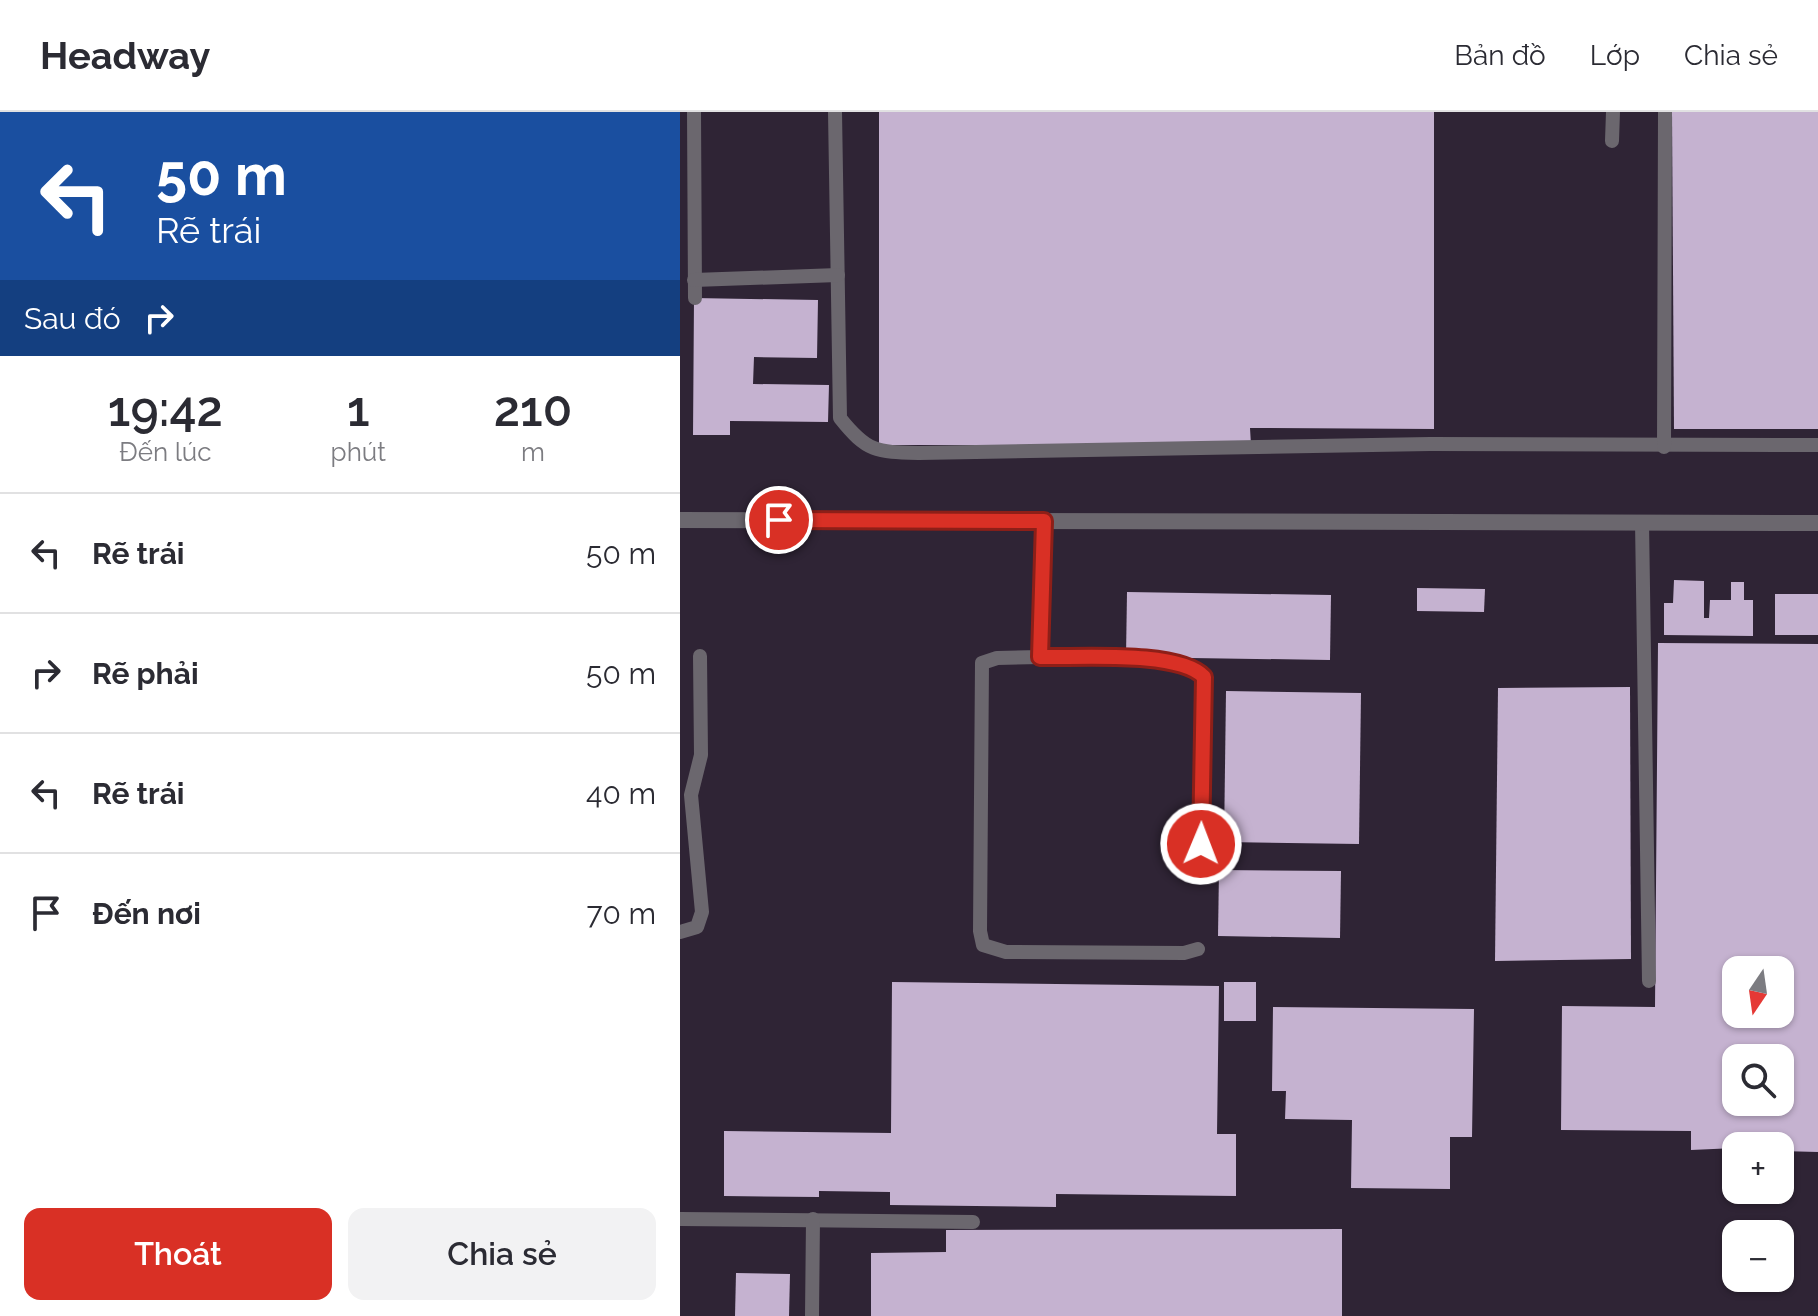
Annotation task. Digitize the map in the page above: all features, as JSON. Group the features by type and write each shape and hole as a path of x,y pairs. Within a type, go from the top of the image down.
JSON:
{"street":[{"path":"680,520 1818,523"}],"lane":[{"path":"694,112 695,298"},
{"path":"835,112 840,418 860,443 886,453 1430,444 1818,445"},
{"path":"1612,141 1613,112"},
{"path":"1664,447 1665,112"},
{"path":"694,280 838,275"},
{"path":"1040,657 1044,521"},
{"path":"1642,522 1649,981"},
{"path":"680,932 697,927 702,912 691,795 701,755 700,656"},
{"path":"1198,949 1184,953 1006,952 983,945 980,931 982,663 997,658 1040,657 1157,660 1195,667 1204,677 1201,844"},
{"path":"680,1219 973,1222"},
{"path":"812,1316 813,1219"}],"shaded area":[{"path":"680,112 1818,112 1818,1316 680,1316"}],"building":[{"path":"879,112 1434,112 1434,429 1250,428 1251,445 879,445"},
{"path":"1672,112 1818,112 1818,429 1674,429"},
{"path":"694,298 818,300 817,358 754,357 753,384 829,385 828,422 730,421 730,435 693,435"},
{"path":"1674,580 1704,581 1704,618 1709,618 1710,600 1731,600 1731,582 1744,582 1744,600 1753,600 1753,636 1664,635 1664,603 1673,603"},
{"path":"1417,588 1485,589 1484,612 1417,611"},
{"path":"1127,592 1331,595 1330,660 1126,657"},
{"path":"1775,594 1818,594 1818,635 1775,635"},
{"path":"1658,643 1818,644 1818,1152 1794,1151 1794,1132 1722,1132 1722,1149 1691,1150 1691,1131 1561,1130 1562,1006 1655,1007"},
{"path":"1630,687 1631,959 1495,961 1498,688"},
{"path":"1226,691 1361,693 1359,844 1224,842"},
{"path":"1219,870 1341,871 1340,938 1218,936"},
{"path":"892,982 1219,986 1217,1134 1236,1134 1236,1196 1056,1194 1056,1207 890,1205 890,1192 819,1191 819,1197 724,1196 724,1131 891,1133"},
{"path":"1224,982 1256,982 1256,1021 1224,1021"},
{"path":"1273,1007 1474,1009 1472,1137 1450,1137 1450,1189 1351,1188 1352,1120 1285,1119 1286,1091 1272,1091"},
{"path":"1342,1229 1342,1316 871,1316 871,1253 946,1252 946,1230"},
{"path":"736,1273 790,1274 789,1316 735,1316"}],"route":[{"path":"779,520 1044,521 1040,657 1157,660 1195,667 1204,677 1201,844"}]}
